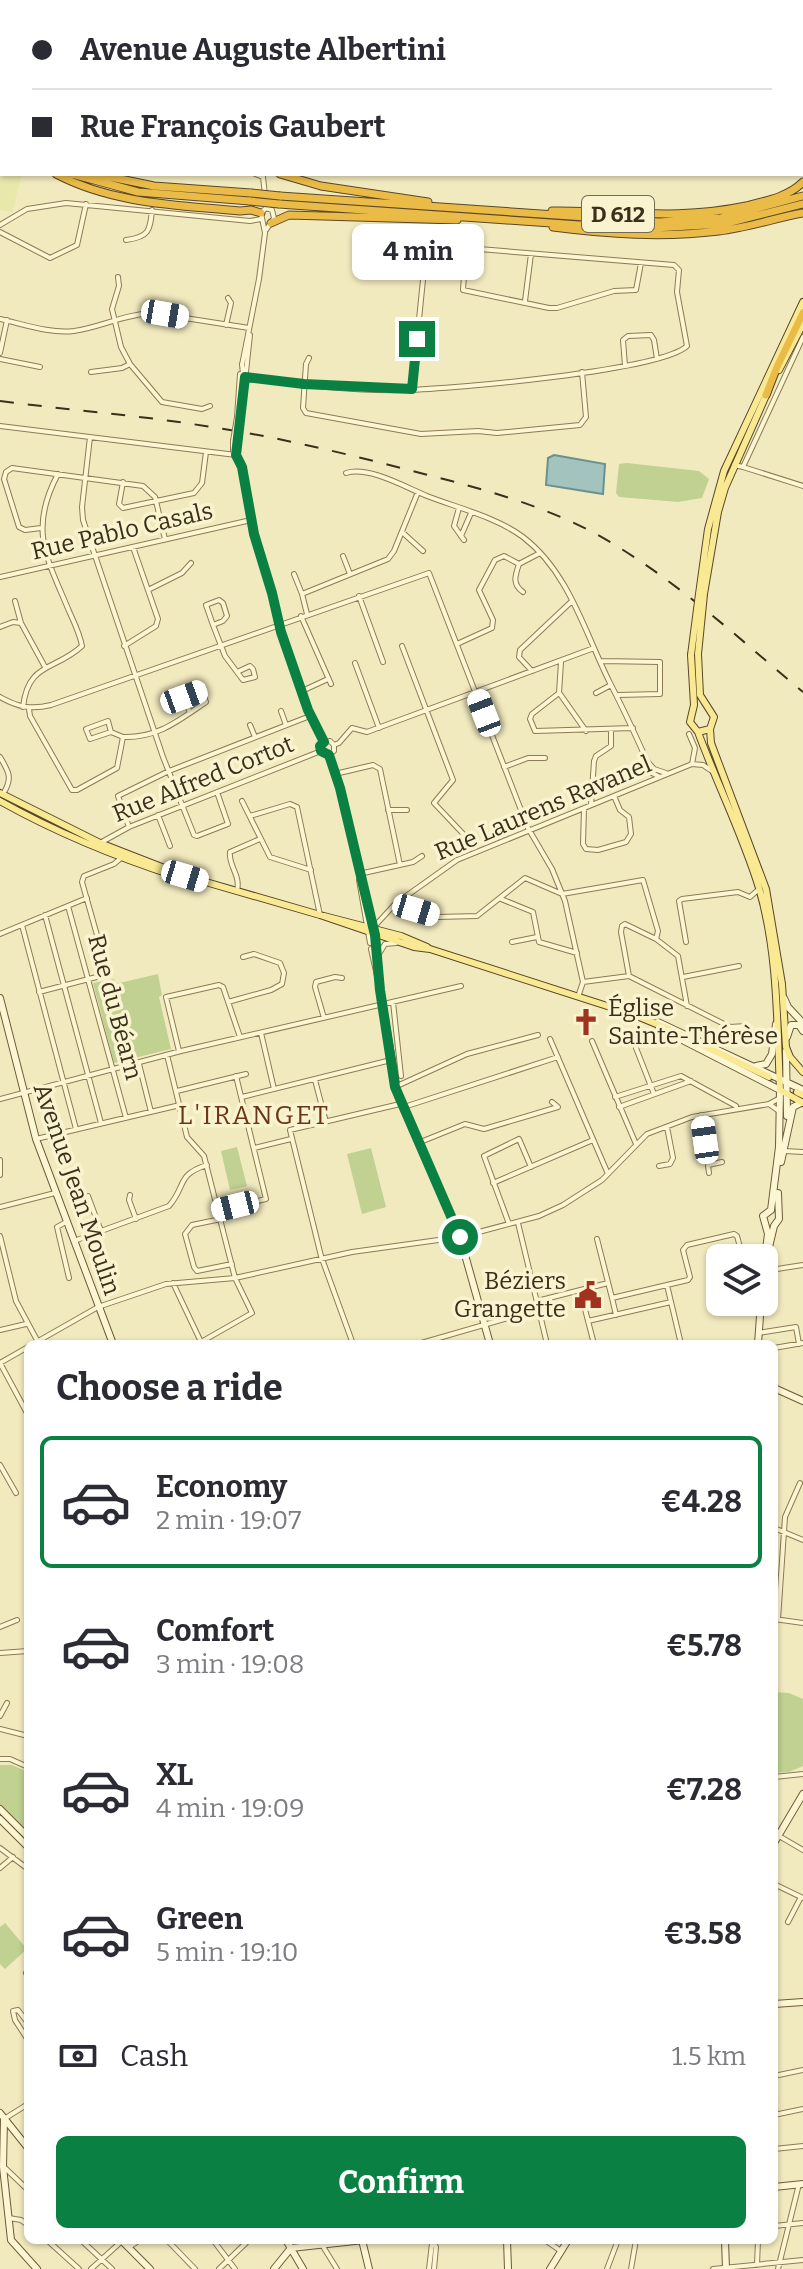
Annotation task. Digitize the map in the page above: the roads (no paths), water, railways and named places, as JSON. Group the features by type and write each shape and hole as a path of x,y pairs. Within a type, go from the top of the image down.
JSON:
{"highway":[{"name":"D 612","path":"60,176 90,190 124,198 251,210 265,219 289,215 433,220 491,218"},
{"name":"D 612","path":"79,176 138,192 250,197"},
{"name":"D 612","path":"106,176 154,186 280,200 637,229 698,227 765,215 803,204"},
{"path":"287,176 433,203 526,211"},
{"path":"310,176 313,183"},
{"name":"D 612","path":"280,200 679,215 754,204 791,192 803,182"},
{"name":"D 612","path":"427,207 633,222 679,222 721,218 803,196"},
{"name":"D 612","path":"519,220 594,232 659,236 722,231 803,213"},
{"path":"766,395 803,313"}],"main road":[{"path":"803,302 724,471 708,529 694,654 694,705 690,722 759,889 769,937 780,1094 803,1102"},
{"path":"701,594 718,512 734,465 803,324"},
{"path":"694,654 700,695 714,721 710,729 718,765 766,889 782,984 786,1046 790,1057 803,1072"},
{"path":"693,712 699,708 709,710"},
{"path":"694,732 710,729"},
{"path":"1,796 25,816 66,835 121,858 178,877 185,876"},
{"path":"1,796 100,843 185,876 416,941 430,949"},
{"path":"25,816 48,818"},
{"path":"66,835 100,843"},
{"path":"369,927 405,944 430,949 639,1017 769,1077"}],"street":[{"path":"239,418 242,364 265,233 265,176"},
{"path":"0,225 15,214 43,205 86,204 250,221 265,219"},
{"path":"0,232 50,258 77,245 86,204"},
{"path":"126,240 141,238 147,232 151,226 152,210"},
{"path":"245,377 304,384 412,389 582,372 668,357 687,346 677,292 679,270 674,265 430,245 426,250 412,389"},
{"path":"466,248 463,290 513,302 525,301 533,306 557,308 614,291 633,292 639,286 641,262"},
{"path":"525,301 531,254"},
{"path":"118,277 119,286 112,309 121,347 130,364 162,402 202,409 210,406"},
{"path":"226,325 231,303 228,298"},
{"path":"0,319 75,331 114,319 153,313 249,328"},
{"path":"7,320 0,356 40,367"},
{"path":"249,328 233,451 242,467 252,520 279,624 311,715 324,742"},
{"path":"625,366 623,340 628,336 651,335 657,359"},
{"path":"743,467 803,337"},
{"path":"309,358 304,384 303,408 306,413 413,434 497,433 580,425 584,422 582,372"},
{"path":"91,372 130,364"},
{"path":"242,364 245,377"},
{"path":"0,426 236,455"},
{"path":"90,437 83,520 155,734 194,835 228,824 217,792"},
{"path":"123,482 121,507 127,509 194,493 199,488 206,452"},
{"path":"734,465 803,486"},
{"path":"41,528 21,529 4,479 6,472 12,468 143,486 157,502 165,539"},
{"path":"346,473 352,471 387,479 459,508 513,531 540,553 555,570 572,601 652,773 660,777"},
{"path":"58,474 47,495 41,528 51,565 82,646 30,679 25,689 26,708 72,790 117,768 123,737"},
{"path":"302,594 388,559 418,492"},
{"path":"459,508 453,522 463,538 471,513"},
{"name":"Rue Pablo Casals","path":"0,577 252,520"},
{"path":"402,532 423,551"},
{"path":"124,646 156,626 158,619 133,547"},
{"path":"523,592 517,588 514,577 519,564 540,553"},
{"path":"343,556 350,574"},
{"path":"457,644 492,628 493,620 479,590 495,560 504,556 519,564"},
{"path":"148,590 182,573 191,563"},
{"path":"0,697 26,708 51,705 429,573 529,831 552,869 562,894 583,982 578,997"},
{"path":"294,574 302,594 304,615 329,681 302,691"},
{"path":"359,596 383,662"},
{"path":"213,625 227,616 219,600 206,605 213,625 221,646 237,672 243,680 255,677 250,666 237,672"},
{"path":"15,601 21,623 45,667"},
{"path":"532,671 519,657 520,650 572,601"},
{"path":"0,627 13,622 21,623"},
{"path":"402,646 453,780 434,803 468,839"},
{"path":"334,745 352,728 367,732 594,648"},
{"path":"601,661 660,662 660,694 618,695"},
{"path":"561,662 559,693 586,731"},
{"path":"355,663 379,728"},
{"path":"596,693 611,685"},
{"path":"111,732 108,721 86,729 90,739 111,732 123,737 155,734 172,726 206,702 202,691 184,697 190,713"},
{"path":"559,693 532,714 530,719 535,731 633,728"},
{"path":"281,711 286,725"},
{"path":"129,827 118,796 169,771 311,715"},
{"path":"250,725 255,737"},
{"path":"591,805 594,761 596,756 611,746 611,731"},
{"path":"694,732 695,756 692,764 703,765 712,772"},
{"path":"329,755 334,751 330,741 320,746 321,751 329,755 335,774 379,974"},
{"name":"Rue Alfred Cortot","path":"100,843 129,827 321,751"},
{"path":"0,757 10,774 10,782 1,796"},
{"path":"504,767 528,758 545,758"},
{"path":"647,761 654,769 669,773"},
{"name":"Rue Laurens Ravanel","path":"369,927 450,864 692,764"},
{"path":"335,774 377,766 400,865"},
{"path":"584,808 583,844 586,849 598,850 626,842 631,834 629,817 620,810 614,796"},
{"path":"242,801 274,860 311,870"},
{"path":"250,816 290,804 297,807 322,916"},
{"path":"388,810 407,810"},
{"path":"158,815 170,846"},
{"path":"237,892 238,880 229,859 230,852 260,839"},
{"path":"359,874 413,862 422,856"},
{"path":"39,992 108,974 82,882 84,876 121,858"},
{"path":"395,904 437,917 477,916 525,878 562,894 643,880 658,931 656,939"},
{"path":"686,942 679,901 738,892 750,897 759,889"},
{"path":"0,934 87,898"},
{"path":"501,899 533,912 539,942 577,953"},
{"name":"Rue du Béarn","path":"68,906 126,1118"},
{"path":"45,915 101,1123"},
{"path":"629,976 622,926 630,924 678,956 687,1006"},
{"path":"22,925 76,1129"},
{"path":"369,927 368,938 383,1004 395,1087 460,1237 489,1340"},
{"path":"369,927 371,949"},
{"path":"369,927 379,964"},
{"path":"512,942 537,937"},
{"path":"380,990 381,947 385,944 405,944"},
{"path":"228,1002 282,984 284,973 280,963 254,954 243,957"},
{"path":"683,977 739,966"},
{"path":"583,982 629,976 730,1027 746,1026"},
{"path":"324,1018 316,982 342,978"},
{"path":"782,984 788,1007 803,1023"},
{"path":"179,1051 166,997 219,985 223,987 240,1037"},
{"path":"0,1099 179,1051 461,986"},
{"name":"Avenue Jean Moulin","path":"0,998 36,1139 111,1340"},
{"path":"392,1002 401,1076"},
{"path":"639,1017 675,1028 787,1081 801,1092"},
{"path":"639,1017 780,1094"},
{"path":"753,1065 768,1062 772,1054 776,1020"},
{"path":"784,1151 786,1046 791,1025 799,1025 803,1031"},
{"path":"261,1032 274,1089"},
{"path":"395,1087 467,1054 538,1035"},
{"path":"550,1039 608,1174"},
{"path":"592,1041 636,1144"},
{"path":"636,1048 654,1094"},
{"path":"167,1055 187,1137 204,1156 235,1278 252,1313 205,1340"},
{"path":"352,1340 323,1258 290,1130 402,1106 558,1057"},
{"path":"242,1097 391,1060"},
{"path":"138,1062 151,1112"},
{"path":"177,1091 246,1074"},
{"path":"219,1210 266,1199 236,1076"},
{"path":"615,1097 681,1076 738,1108"},
{"path":"315,1080 326,1122"},
{"path":"619,1107 691,1081"},
{"path":"769,1104 780,1094"},
{"path":"770,1225 779,1221 774,1211 780,1094"},
{"path":"418,1143 465,1124 490,1128 558,1107 552,1102"},
{"path":"774,1211 793,1107 803,1102"},
{"path":"41,1340 98,1307 173,1283 235,1278 352,1252 460,1237 518,1223 563,1205 608,1174 647,1134 701,1115 738,1108 769,1104 780,1112"},
{"path":"36,1139 180,1105"},
{"path":"701,1115 709,1173"},
{"path":"659,1166 670,1164 673,1158 667,1127"},
{"path":"254,1148 292,1139"},
{"path":"509,1224 484,1156 519,1139 531,1167"},
{"path":"493,1183 593,1140"},
{"path":"784,1151 803,1152"},
{"path":"0,1160 0,1175"},
{"path":"708,1165 722,1162"},
{"path":"74,1241 169,1206 180,1194 182,1179 192,1170 207,1165"},
{"path":"0,1207 55,1193"},
{"path":"130,1195 136,1219"},
{"path":"88,1196 101,1231"},
{"path":"767,1244 770,1225 763,1216 774,1211"},
{"path":"221,1219 192,1225 185,1234 197,1271 232,1264"},
{"path":"66,1222 57,1227 69,1278"},
{"path":"518,1223 546,1340"},
{"path":"612,1298 690,1279 683,1250 687,1245 734,1234 739,1244"},
{"path":"0,1236 16,1301 32,1340"},
{"path":"597,1239 616,1315"},
{"path":"778,1267 803,1265"},
{"path":"173,1283 200,1340"},
{"path":"537,1301 608,1283"},
{"path":"667,1285 680,1340"},
{"path":"580,1290 593,1340"},
{"path":"588,1321 671,1302"},
{"path":"433,1340 539,1309"},
{"path":"758,1340 760,1316"},
{"path":"0,1330 26,1324"},
{"path":"758,1333 796,1327 801,1343 778,1347"},
{"path":"24,1350 0,1363 24,1408"},
{"path":"778,1389 801,1397"},
{"path":"0,1465 16,1493"},
{"path":"778,1594 785,1517 800,1483"},
{"path":"778,1530 803,1540"},
{"path":"778,1619 803,1623"},
{"path":"0,1627 17,1620"},
{"path":"0,1653 24,1651"},
{"path":"0,1716 7,1703"},
{"path":"0,1729 24,1735"},
{"path":"0,1759 10,1759 24,1765"},
{"path":"778,1777 803,1774"},
{"path":"778,1836 802,1798"},
{"path":"0,1809 24,1833"},
{"path":"0,1819 24,1843"},
{"path":"778,1840 803,1850"},
{"path":"0,1848 24,1866"},
{"path":"0,1868 13,1857"},
{"path":"778,1886 802,1898 788,1922"},
{"path":"778,2004 803,2002"},
{"path":"24,2018 18,2010 13,2011 24,2034"},
{"path":"778,2075 803,2070"},
{"path":"2,2116 24,2106"},
{"path":"778,2114 803,2109"},
{"path":"2,2116 15,2133"},
{"path":"2,2116 1,2152 7,2239 37,2269"},
{"path":"2,2134 9,2131 24,2139"},
{"path":"778,2149 803,2146"},
{"path":"3,2167 24,2186"},
{"path":"778,2187 801,2184 778,2269"},
{"path":"7,2218 24,2222"},
{"path":"778,2226 803,2223"},
{"path":"52,2244 79,2269"},
{"path":"85,2244 112,2269"},
{"path":"91,2269 117,2244"},
{"path":"125,2244 150,2269"},
{"path":"128,2247 133,2244"},
{"path":"171,2244 195,2269"},
{"path":"216,2244 235,2269"},
{"path":"219,2269 245,2244"},
{"path":"288,2244 303,2269"},
{"path":"274,2269 291,2248 310,2244"},
{"path":"321,2244 337,2269"},
{"path":"364,2244 369,2269"},
{"path":"432,2244 432,2269"},
{"path":"507,2244 508,2269"},
{"path":"551,2244 561,2251"},
{"path":"550,2269 565,2244"},
{"path":"607,2269 616,2244"},
{"path":"631,2269 635,2244"},
{"path":"725,2244 726,2268"},
{"path":"757,2265 758,2244"},
{"path":"713,2269 803,2260"}],"water":[{"path":"554,455 605,464 603,494 546,485 548,458"}],"tunnel":[{"path":"769,1077 797,1092"}],"railway":[{"path":"0,401 260,435 397,467 533,506 596,534 651,569 803,692"}],"place":[{"name":"Église Sainte-Thérèse","path":"586,1022"},
{"name":"Béziers Grangette","path":"588,1295"}],"district":[{"name":"L'IRANGET","path":"254,1115"}]}
